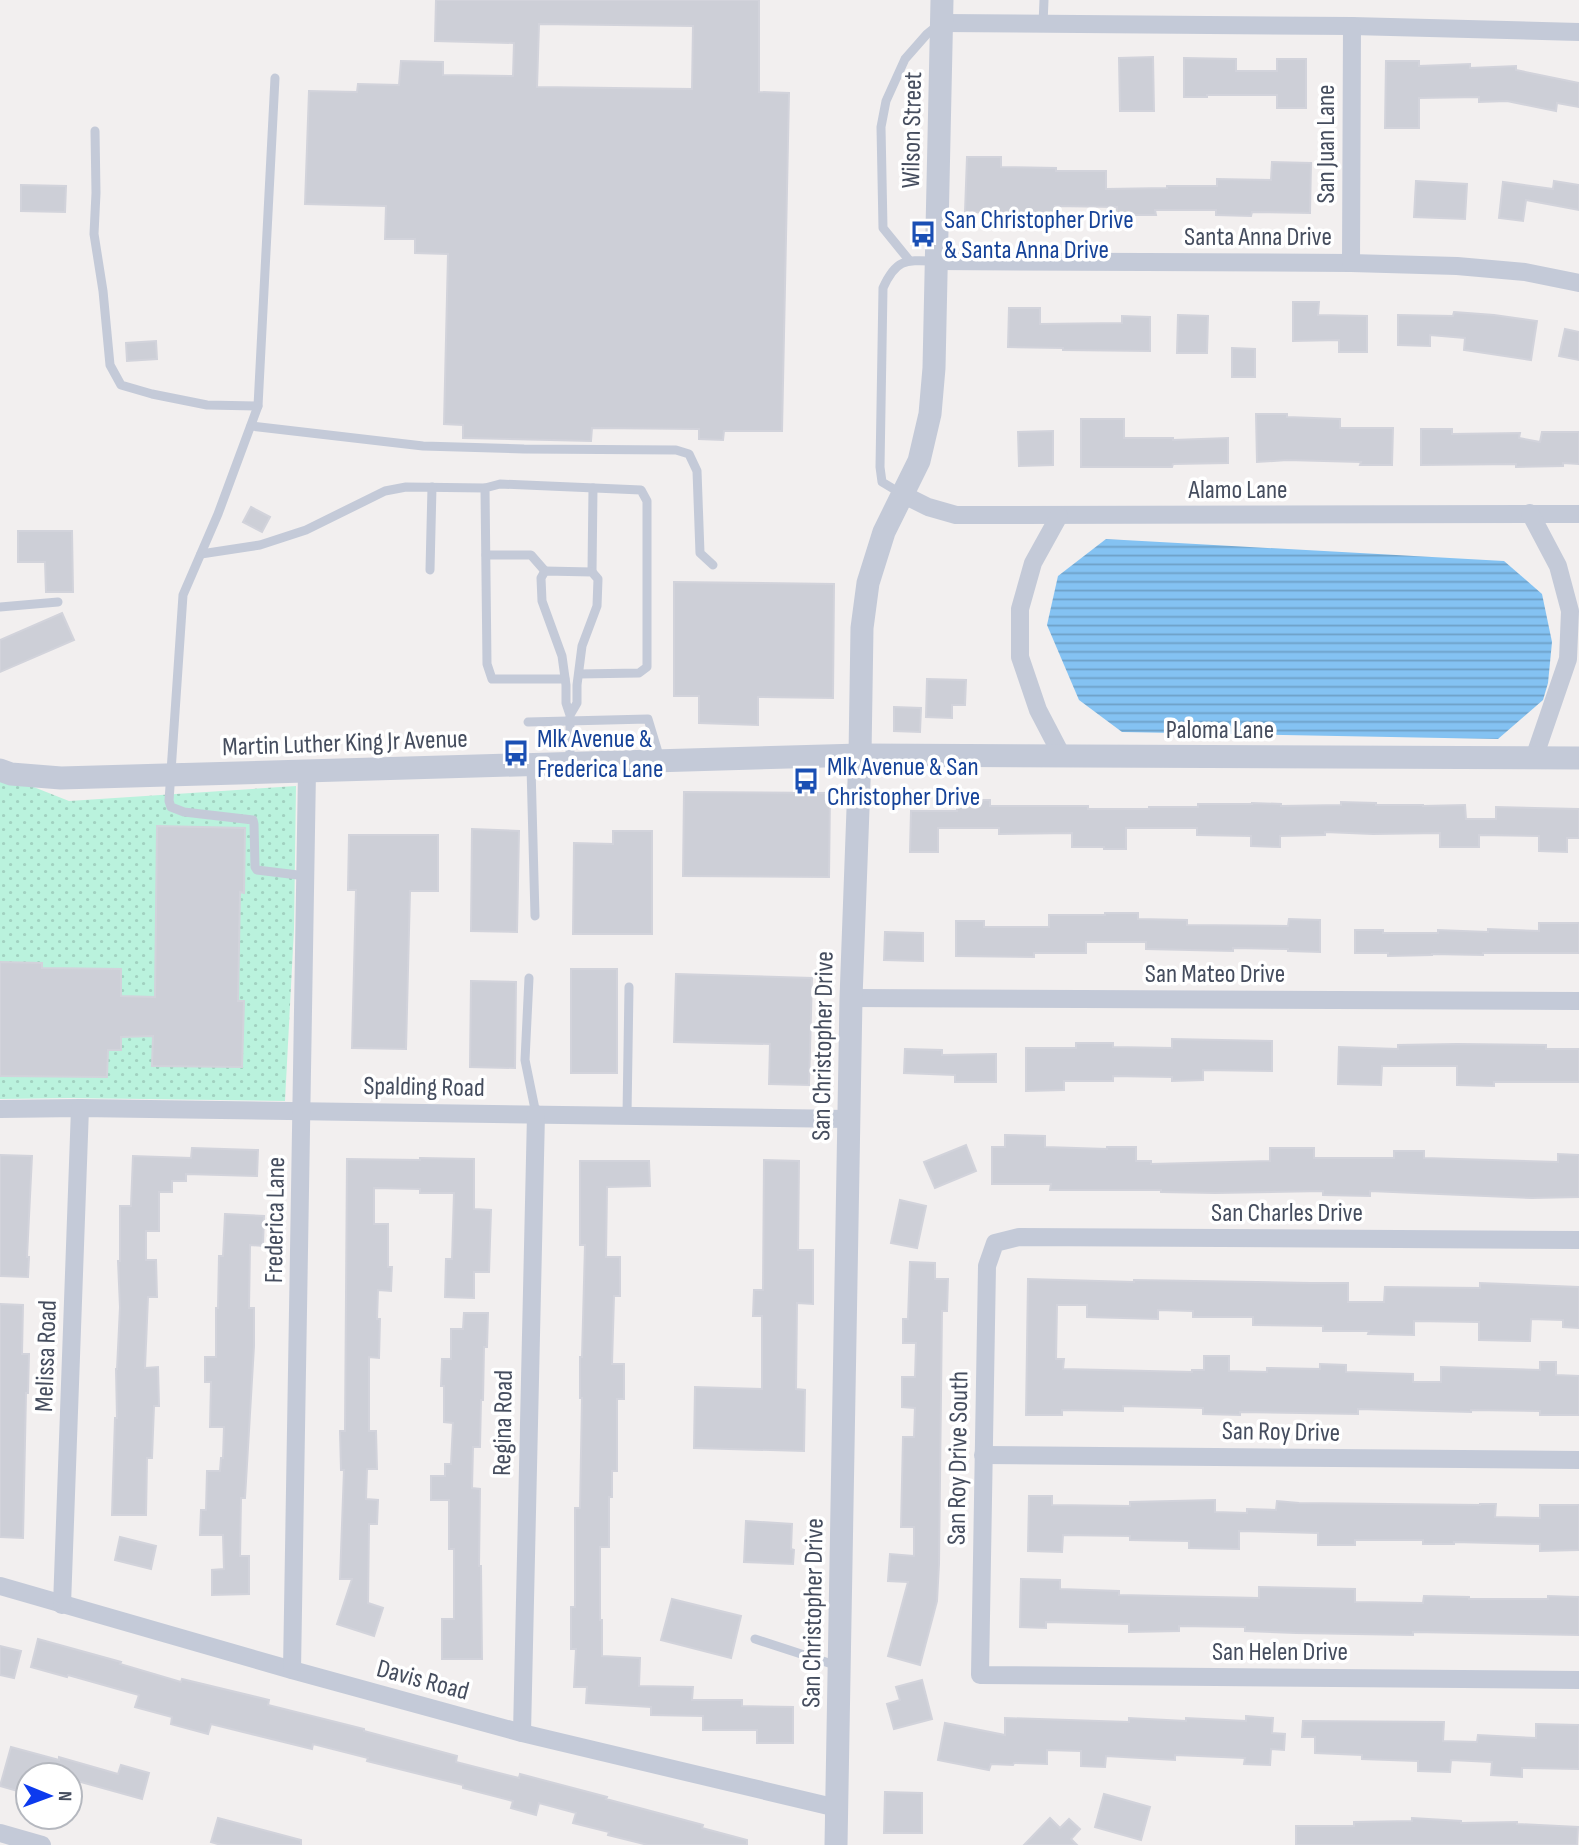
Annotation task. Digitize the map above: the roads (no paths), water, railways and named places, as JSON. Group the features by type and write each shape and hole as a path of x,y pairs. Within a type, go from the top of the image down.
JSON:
{"street":[{"name":"Wilson Street","path":"936,261 942,0"},
{"path":"942,23 1352,26 1579,32"},
{"name":"San Juan Lane","path":"1351,263 1352,26"},
{"name":"Santa Anna Drive","path":"936,261 1457,266 1525,272 1579,284"},
{"name":"San Christopher Drive","path":"836,1845 848,1119 862,628 869,583 884,533 919,461 930,414 934,368 936,261"},
{"name":"Alamo Lane","path":"902,494 928,507 956,515 1579,514"},
{"path":"1530,513 1558,566 1570,611 1568,659 1534,758"},
{"path":"1059,516 1033,563 1020,609 1020,657 1038,710 1062,756"},
{"name":"Paloma Lane","path":"860,755 1579,758"},
{"name":"Martin Luther King Jr Avenue","path":"0,771 61,778 860,755"},
{"name":"Frederica Lane","path":"292,1670 307,771"},
{"name":"San Mateo Drive","path":"851,998 1579,1001"},
{"name":"Melissa Road","path":"62,1605 80,1108"},
{"name":"Spalding Road","path":"0,1109 848,1119"},
{"name":"Regina Road","path":"522,1733 536,1114"},
{"name":"San Charles Drive","path":"995,1242 1018,1237 1579,1240"},
{"name":"San Roy Drive South","path":"980,1675 987,1266 995,1242"},
{"name":"San Roy Drive","path":"983,1455 1579,1460"},
{"name":"Davis Road","path":"0,1586 522,1733 837,1808"},
{"name":"San Helen Drive","path":"980,1675 1579,1680"},
{"path":"0,1833 42,1845"}],"lane":[{"path":"1043,24 1044,0"},
{"path":"909,260 883,228 881,127 886,101 905,60 927,34 942,23"},
{"path":"275,78 258,406 218,514 183,595 169,804 184,812 253,820 257,870 306,876"},
{"path":"94,131 94,234 110,365 121,384 152,394 207,405 258,406"},
{"path":"902,494 882,482 880,467 883,288 889,274 909,260 936,261"},
{"path":"251,426 423,446 676,450 689,454 697,471 700,553 713,565"},
{"path":"201,554 260,545 306,530 385,491 405,487 485,488 500,484 641,490 647,501 647,667 639,673 579,674"},
{"path":"430,570 432,487"},
{"path":"485,488 487,664 492,680 565,679"},
{"path":"570,718 577,703 582,646 597,606 598,579 592,572 593,488"},
{"path":"486,555 531,555 545,571 592,572"},
{"path":"545,571 541,578 542,601 562,656 566,704 570,718 570,764"},
{"path":"0,607 58,602"},
{"path":"528,722 570,718 648,719 661,761"},
{"path":"530,765 535,916"},
{"path":"529,978 525,1060 536,1114"},
{"path":"627,1115 629,987"},
{"path":"755,1639 839,1667"}],"water":[{"path":"1106,539 1504,561 1542,594 1552,642 1548,683 1543,700 1498,739 1122,732 1079,700 1047,625 1058,576"}],"place":[{"name":"San Christopher Drive & Santa Anna Drive","path":"923,234"},
{"name":"Mlk Avenue & Frederica Lane","path":"516,753"},
{"name":"Mlk Avenue & San Christopher Drive","path":"806,781"}]}
